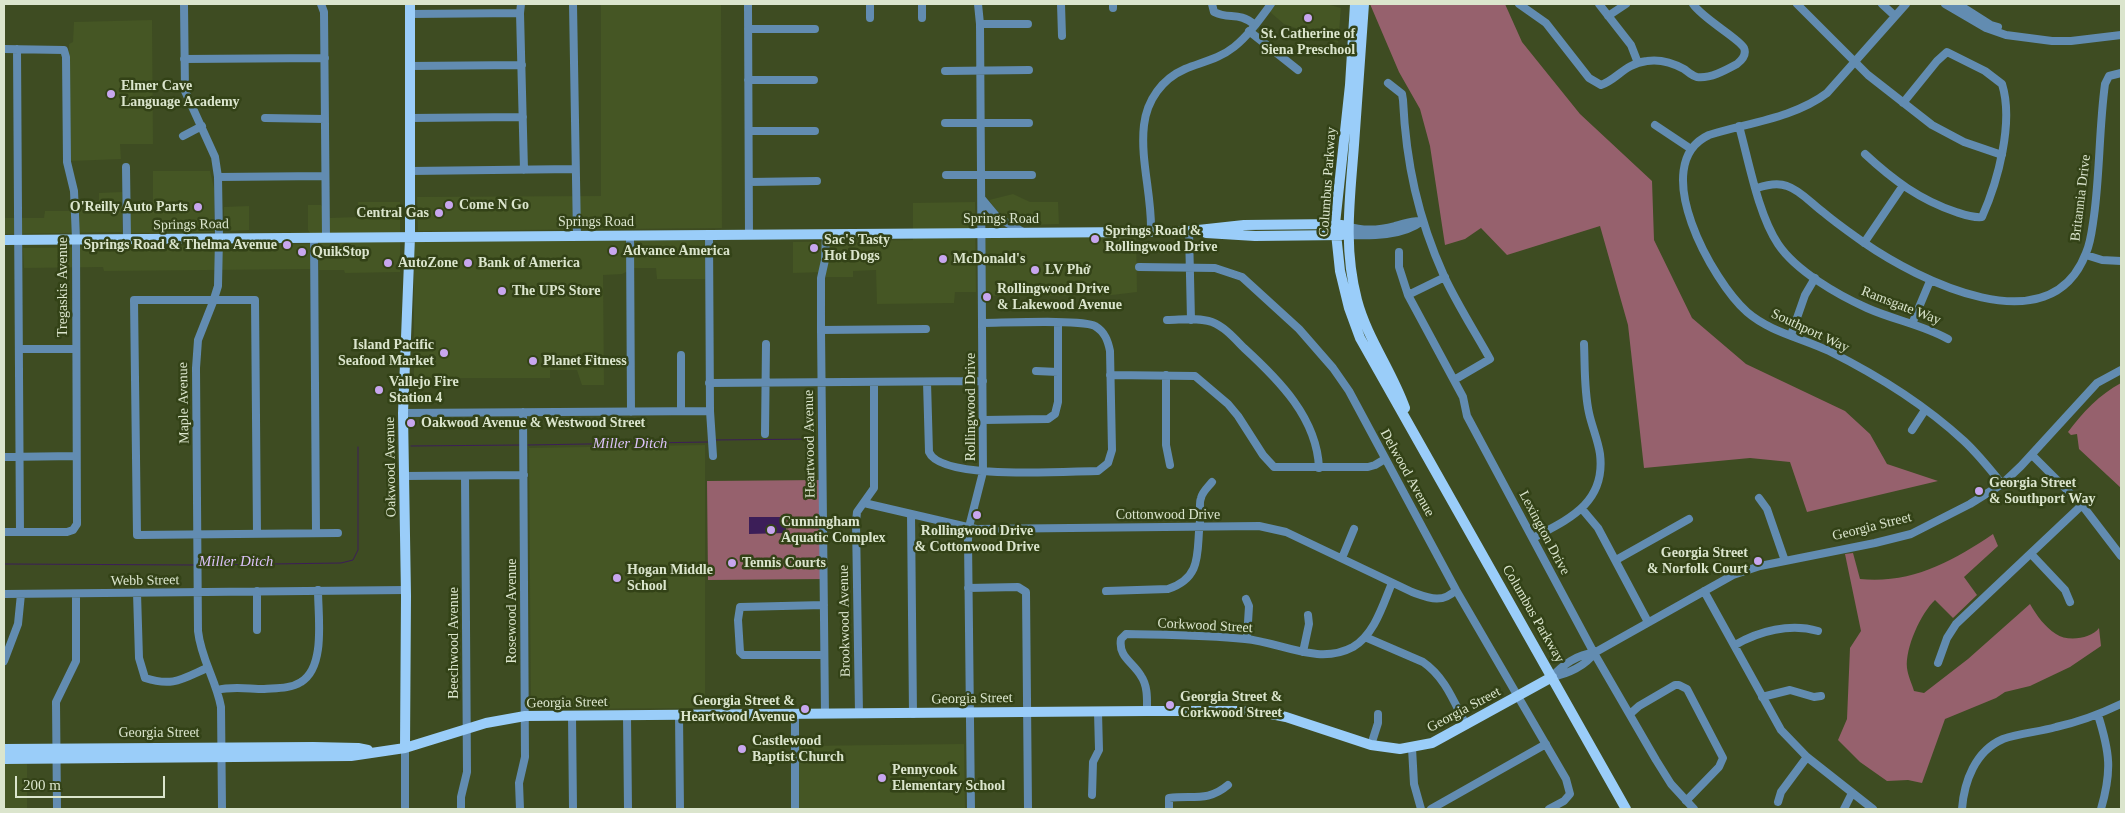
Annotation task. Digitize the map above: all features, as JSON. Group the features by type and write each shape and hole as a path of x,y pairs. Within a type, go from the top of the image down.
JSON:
{"main road":[{"name":"Columbus Parkway","path":"1355,4 1350,85 1336,224 1340,271 1349,308 1360,338 1626,809"},
{"name":"Columbus Parkway","path":"1364,4 1347,231 1351,272 1358,302 1370,332 1399,389 1415,435"},
{"name":"Oakwood Avenue","path":"405,748 404,413 410,237 410,9"},
{"name":"Springs Road","path":"1189,231 1244,225 1336,224 1347,231"},
{"name":"Springs Road","path":"4,240 1151,231 1189,231 1240,235 1336,235 1347,231"},
{"name":"Georgia Street","path":"4,749 56,753 221,751 351,756 405,748 499,720 525,716 1238,711 1271,714 1294,719 1371,745 1392,750 1432,744 1552,677"},
{"name":"Georgia Street","path":"4,759 56,753"}],"street":[{"name":"Maple Avenue","path":"184,4 185,91 215,156 218,177 218,278 214,300 196,346 200,646 217,690 221,707 222,809"},
{"path":"321,4 324,12 325,58 326,238"},
{"path":"521,4 524,170"},
{"path":"573,4 577,236"},
{"path":"748,4 749,235"},
{"path":"870,4 870,18"},
{"path":"922,4 922,18"},
{"name":"Rollingwood Drive","path":"971,809 969,527 983,472 984,420 980,24 978,4"},
{"path":"1062,4 1062,36"},
{"path":"1212,4 1214,12 1221,16 1246,17 1252,28 1298,70"},
{"path":"1151,231 1152,216 1143,137 1149,104 1159,89 1171,77 1184,69 1225,53 1235,47 1271,4"},
{"path":"1519,4 1546,23 1589,78 1596,84 1605,83 1623,70 1638,63 1662,61 1676,65 1693,75 1704,77 1716,74 1742,61 1745,56 1744,48 1741,44 1702,16 1692,4"},
{"path":"1599,4 1631,45 1638,63"},
{"path":"1608,16 1626,4"},
{"path":"1797,4 1855,62 1939,131 2002,155"},
{"path":"1882,4 1895,16"},
{"path":"1655,125 1691,149 1703,138 1795,110 1819,99 1827,93 1906,4"},
{"path":"1945,4 1986,28 2006,35 2052,41 2072,41 2121,35"},
{"path":"1958,4 1991,24 2029,37"},
{"path":"410,9 520,13"},
{"path":"980,24 1028,24"},
{"path":"748,29 814,30"},
{"path":"4,49 17,48 20,457 20,532 4,532"},
{"name":"Tregaskis Avenue","path":"17,48 64,50 67,162 74,191 76,239 77,524 73,530 67,532 20,532"},
{"path":"1865,154 1902,187 1952,211 1972,217 1982,217 2005,141 2007,112 2002,84 1985,71 1947,52 1937,61 1903,103"},
{"path":"184,59 325,58"},
{"path":"410,66 522,65"},
{"path":"945,71 1029,70"},
{"name":"Britannia Drive","path":"1757,188 1770,184 1788,186 1895,263 1930,280 1973,295 1998,300 2030,301 2051,295 2062,288 2078,271 2086,255 2098,186 2105,84 2109,76 2121,73"},
{"path":"748,80 814,80"},
{"path":"1388,83 1402,94 1409,169 1422,221 1445,277 1490,359 1454,380"},
{"path":"410,118 524,117"},
{"path":"265,118 325,119"},
{"path":"945,124 1029,124"},
{"path":"183,136 202,126"},
{"name":"Ramsgate Way","path":"1739,126 1767,222 1779,246 1798,266 1850,300 1869,309 1936,332 1948,339"},
{"path":"748,132 816,131"},
{"name":"Southport Way","path":"1691,149 1684,173 1685,194 1695,232 1706,258 1727,289 1748,313 1774,330 1791,335 1830,352 1901,392 1965,442 2002,484"},
{"path":"126,168 127,239"},
{"path":"410,171 575,169"},
{"path":"946,175 1032,176"},
{"path":"218,177 325,176"},
{"path":"749,182 817,181"},
{"path":"1864,242 1902,187"},
{"path":"982,198 997,217 1025,232"},
{"name":"Springs Road","path":"1347,231 1387,233 1416,225 1422,221"},
{"path":"1189,231 1191,320"},
{"name":"Heartwood Avenue","path":"825,714 821,330 822,278 826,234"},
{"path":"709,235 710,411 713,456"},
{"path":"630,236 631,412"},
{"path":"314,238 316,533"},
{"name":"Lexington Drive","path":"1399,252 1399,267 1408,296 1463,397 1466,416 1534,538 1594,652 1671,784 1694,809"},
{"path":"2086,255 2102,260 2121,261"},
{"name":"Delwood Avenue","path":"1139,267 1215,268 1242,277 1299,329 1333,368 1348,391 1456,590 1566,779 1570,794 1564,801 1549,809"},
{"path":"1408,296 1445,277"},
{"path":"1791,335 1805,295 1815,278"},
{"path":"1912,324 1930,280"},
{"path":"257,534 255,300 134,300 137,535 198,534 257,534 338,533"},
{"path":"1166,320 1203,320 1218,325 1276,378 1310,428 1318,452 1319,468"},
{"path":"927,382 930,456 940,463 983,472 1098,471 1108,463 1112,450 1110,351 1107,339 1102,331 1087,323 982,323"},
{"path":"984,420 1048,420 1052,418 1057,410 1058,323"},
{"path":"821,330 926,328"},
{"path":"765,434 766,344"},
{"path":"1534,538 1574,517 1596,488 1599,477 1600,456 1586,397 1584,344"},
{"path":"19,349 76,349"},
{"path":"680,355 681,411"},
{"name":"Georgia Street","path":"1552,677 1560,668 1586,653 1594,652 1746,570 1912,534 1970,504 2002,484 2032,455 2097,383 2121,370"},
{"path":"1036,371 1058,372"},
{"path":"1110,375 1190,375 1202,381 1238,416 1270,464 1281,468 1368,467 1385,459"},
{"path":"1166,375 1166,445 1170,465"},
{"name":"Brookwood Avenue","path":"859,714 856,522 857,512 870,495 875,480 874,382"},
{"path":"710,383 983,382"},
{"path":"1912,430 1925,410"},
{"path":"404,413 710,411"},
{"name":"Rosewood Avenue","path":"520,809 519,783 525,757 524,412"},
{"path":"2032,455 2082,505 2121,554"},
{"path":"4,457 76,456"},
{"path":"404,476 524,475"},
{"name":"Beechwood Avenue","path":"462,809 461,797 467,772 465,476"},
{"path":"1106,591 1168,589 1183,582 1194,570 1198,552 1201,497 1212,482"},
{"path":"1759,498 1767,508 1785,561"},
{"name":"Cottonwood Drive","path":"864,503 976,529 1259,526 1286,532 1433,600 1444,599 1456,590"},
{"path":"1938,663 1947,638 1956,624 2032,555 2082,505"},
{"path":"1582,508 1598,528 1648,622"},
{"path":"911,514 913,714"},
{"path":"1616,560 1689,519"},
{"path":"1342,558 1354,528"},
{"path":"2032,555 2064,590 2070,602"},
{"name":"Corkwood Street","path":"1148,712 1144,682 1137,670 1123,657 1119,646 1121,638 1126,634 1246,639 1323,655 1341,652 1354,646 1364,637 1372,626 1392,582"},
{"path":"968,588 1018,587 1026,592 1028,809"},
{"path":"217,690 288,688 301,683 308,677 316,665 318,650 318,590"},
{"name":"Webb Street","path":"4,594 406,590"},
{"path":"257,591 257,630"},
{"path":"1704,591 1781,730 1793,745 1873,809"},
{"path":"137,593 139,658 145,678 160,683 170,683 207,668"},
{"path":"4,661 18,624 21,594"},
{"path":"57,809 56,702 76,661 76,594"},
{"path":"1246,599 1249,606 1246,639"},
{"path":"824,604 740,607 738,620 740,652 743,655 824,655"},
{"path":"1303,652 1309,624 1308,615"},
{"path":"1735,645 1764,632 1806,628 1818,631"},
{"path":"1364,637 1423,662 1431,668 1443,681 1466,725"},
{"path":"1630,714 1638,706 1675,685 1687,689 1723,758 1720,767 1686,801"},
{"path":"1762,697 1790,690 1814,697 1821,696"},
{"path":"1962,809 1964,790 1971,770 1995,744 2018,735 2057,727 2098,715 2121,704"},
{"path":"1092,795 1093,762 1098,750 1098,712"},
{"path":"1371,745 1378,723 1378,714"},
{"path":"679,715 680,809"},
{"path":"795,715 795,809"},
{"path":"2098,715 2107,745 2110,766 2101,809"},
{"path":"572,716 573,809"},
{"path":"627,716 628,809"},
{"path":"1431,809 1546,744"},
{"name":"Oakwood Avenue","path":"405,748 405,809"},
{"path":"1412,748 1414,784 1422,809"},
{"path":"1778,802 1781,792 1807,757"},
{"path":"1169,809 1169,798 1204,796 1218,793 1228,785"},
{"path":"1844,809 1852,793"}],"shaded area":[{"path":"601,4 721,4 722,228 418,231 417,197 601,196"},
{"name":"St. Catherine of Siena Preschool","path":"1276,4 1327,4 1341,8 1338,43 1284,24 1270,12"},
{"path":"1370,4 1505,4 1522,42 1580,114 1652,181 1654,240 1692,318 1746,364 1845,411 1870,434 1887,464 1938,481 1807,512 1790,462 1750,458 1644,468 1628,325 1600,226 1507,255 1481,228 1465,239 1445,245 1430,146 1420,109 1399,72"},
{"name":"Elmer Cave Language Academy","path":"152,20 153,144 120,144 121,159 70,161 69,44 73,42 74,22"},
{"path":"153,171 210,171 214,188 214,232 129,233 129,207 153,207"},
{"path":"122,192 122,232 4,234 4,218 44,218 45,211 80,211 80,201 99,201 99,193"},
{"path":"1013,194 1030,202 1058,202 1059,224 1026,225 1014,223 1000,215 989,200"},
{"path":"358,202 400,202 400,272 345,273 344,270 319,270 319,246 308,230 308,205 321,205 330,218 359,217"},
{"path":"975,202 976,292 955,292 954,303 877,304 876,270 853,271 853,277 826,277 825,272 793,273 793,242 913,240 913,203"},
{"path":"249,206 249,230 231,231 224,225 224,207"},
{"path":"1136,232 1137,292 1112,295 983,296 982,233"},
{"path":"414,241 705,241 705,279 657,279 656,268 634,268 622,274 603,275 604,385 582,385 577,370 550,370 550,378 414,378"},
{"path":"310,244 310,269 104,271 103,267 24,268 23,248"},
{"path":"2121,383 2121,488 2079,449 2077,434 2071,435 2068,432 2092,404"},
{"name":"Hogan Middle School","path":"705,445 705,708 531,709 529,448"},
{"path":"823,480 824,579 708,580 707,481"},
{"path":"749,517 786,517 786,533 749,534"},
{"path":"1993,534 1998,546 1964,577 1977,595 1953,618 1935,600 1919,622 1911,641 1907,660 1907,668 1914,691 1924,693 1968,659 2030,604 2045,625 2066,638 2085,637 2099,628 2101,646 2070,667 2030,686 2005,692 1996,698 1945,719 1922,783 1908,780 1887,781 1860,762 1838,740 1847,719 1850,648 1861,631 1845,554 1853,553 1860,579 1879,580 1897,578 1930,569 1946,562"},
{"name":"Pennycook Elementary School","path":"964,744 965,809 799,809 799,746"},
{"path":"4,764 27,764 27,809 4,809"}],"waterway":[{"name":"Miller Ditch","path":"714,440 816,439"},
{"name":"Miller Ditch","path":"528,445 708,442"},
{"name":"Miller Ditch","path":"411,446 521,445"},
{"name":"Miller Ditch","path":"202,565 341,563 353,560 358,550 358,447"},
{"name":"Miller Ditch","path":"4,564 195,565"}],"place":[{"name":"St. Catherine of Siena Preschool","path":"1308,18"},
{"name":"Elmer Cave Language Academy","path":"111,94"},
{"name":"Come N Go","path":"449,205"},
{"name":"O'Reilly Auto Parts","path":"198,207"},
{"name":"Central Gas","path":"439,213"},
{"name":"Springs Road & Rollingwood Drive","path":"1095,239"},
{"name":"Springs Road & Thelma Avenue","path":"287,245"},
{"name":"Sac's Tasty Hot Dogs","path":"814,248"},
{"name":"Advance America","path":"613,251"},
{"name":"QuikStop","path":"302,252"},
{"name":"McDonald's","path":"943,259"},
{"name":"AutoZone","path":"388,263"},
{"name":"Bank of America","path":"468,263"},
{"name":"LV Phở","path":"1035,270"},
{"name":"The UPS Store","path":"502,291"},
{"name":"Rollingwood Drive & Lakewood Avenue","path":"987,297"},
{"name":"Island Pacific Seafood Market","path":"444,353"},
{"name":"Planet Fitness","path":"533,361"},
{"name":"Vallejo Fire Station 4","path":"379,390"},
{"name":"Oakwood Avenue & Westwood Street","path":"411,423"},
{"name":"Georgia Street & Southport Way","path":"1979,491"},
{"name":"Rollingwood Drive & Cottonwood Drive","path":"977,515"},
{"name":"Cunningham Aquatic Complex","path":"771,530"},
{"name":"Georgia Street & Norfolk Court","path":"1758,561"},
{"name":"Tennis Courts","path":"732,563"},
{"name":"Hogan Middle School","path":"617,578"},
{"name":"Georgia Street & Corkwood Street","path":"1170,705"},
{"name":"Georgia Street & Heartwood Avenue","path":"805,709"},
{"name":"Castlewood Baptist Church","path":"742,749"},
{"name":"Pennycook Elementary School","path":"882,778"}]}
